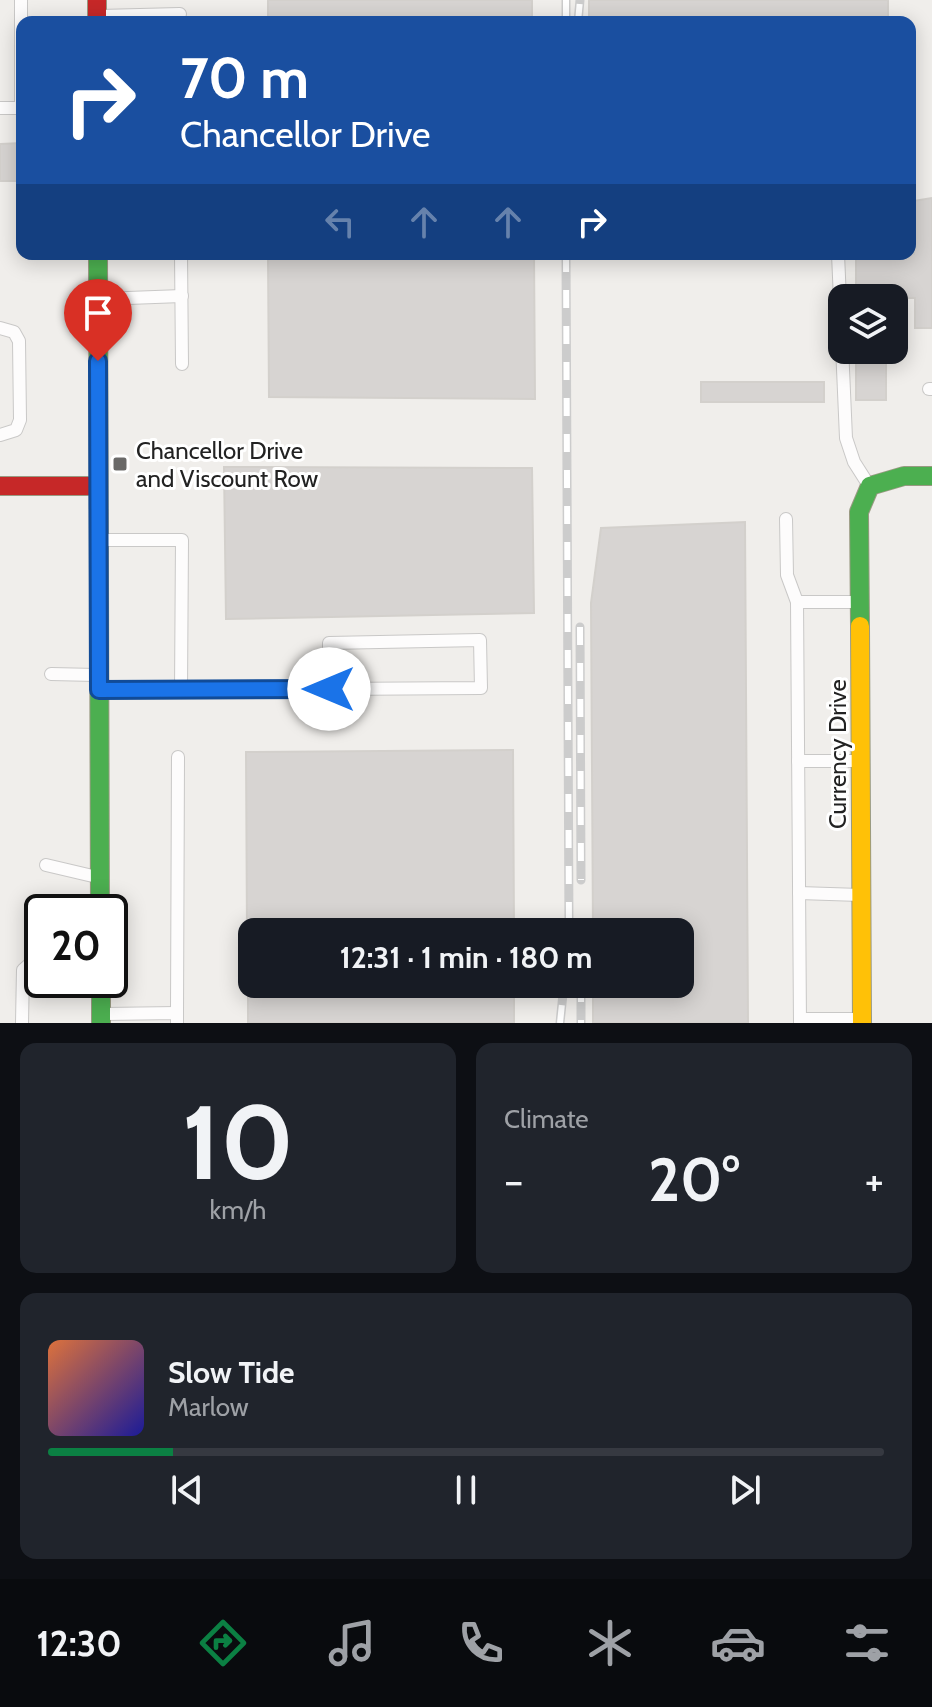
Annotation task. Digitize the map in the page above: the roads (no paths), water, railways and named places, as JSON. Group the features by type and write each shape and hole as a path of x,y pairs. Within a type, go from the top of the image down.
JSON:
{"street":[{"path":"98,260 100,894"},
{"path":"870,486 904,476 932,476"},
{"path":"0,486 98,486"},
{"name":"Currency Drive","path":"862,1021 859,512 870,486"}],"lane":[{"path":"97,13 147,16"},
{"path":"181,260 182,364"},
{"path":"838,260 846,438 854,462 870,486"},
{"path":"98,299 182,296"},
{"path":"0,328 14,332 19,341 20,420 16,430 0,435"},
{"path":"786,519 787,575 797,602 800,1021 862,1021"},
{"path":"98,540 182,540 181,690"},
{"path":"797,602 860,603"},
{"path":"51,674 181,690 481,688 480,640 329,643 329,689"},
{"path":"101,1018 177,1018 178,757"},
{"path":"798,761 861,761"},
{"path":"46,865 100,878"},
{"path":"799,893 861,895"},
{"path":"22,1023 24,969"}],"railway":[{"path":"566,0 566,16"},
{"path":"579,16 580,0"},
{"path":"566,260 569,918"},
{"path":"580,627 581,880"},
{"path":"560,1023 563,998"},
{"path":"581,998 581,1023"}],"place":[{"name":"Chancellor Drive and Viscount Row","path":"120,464"}]}
